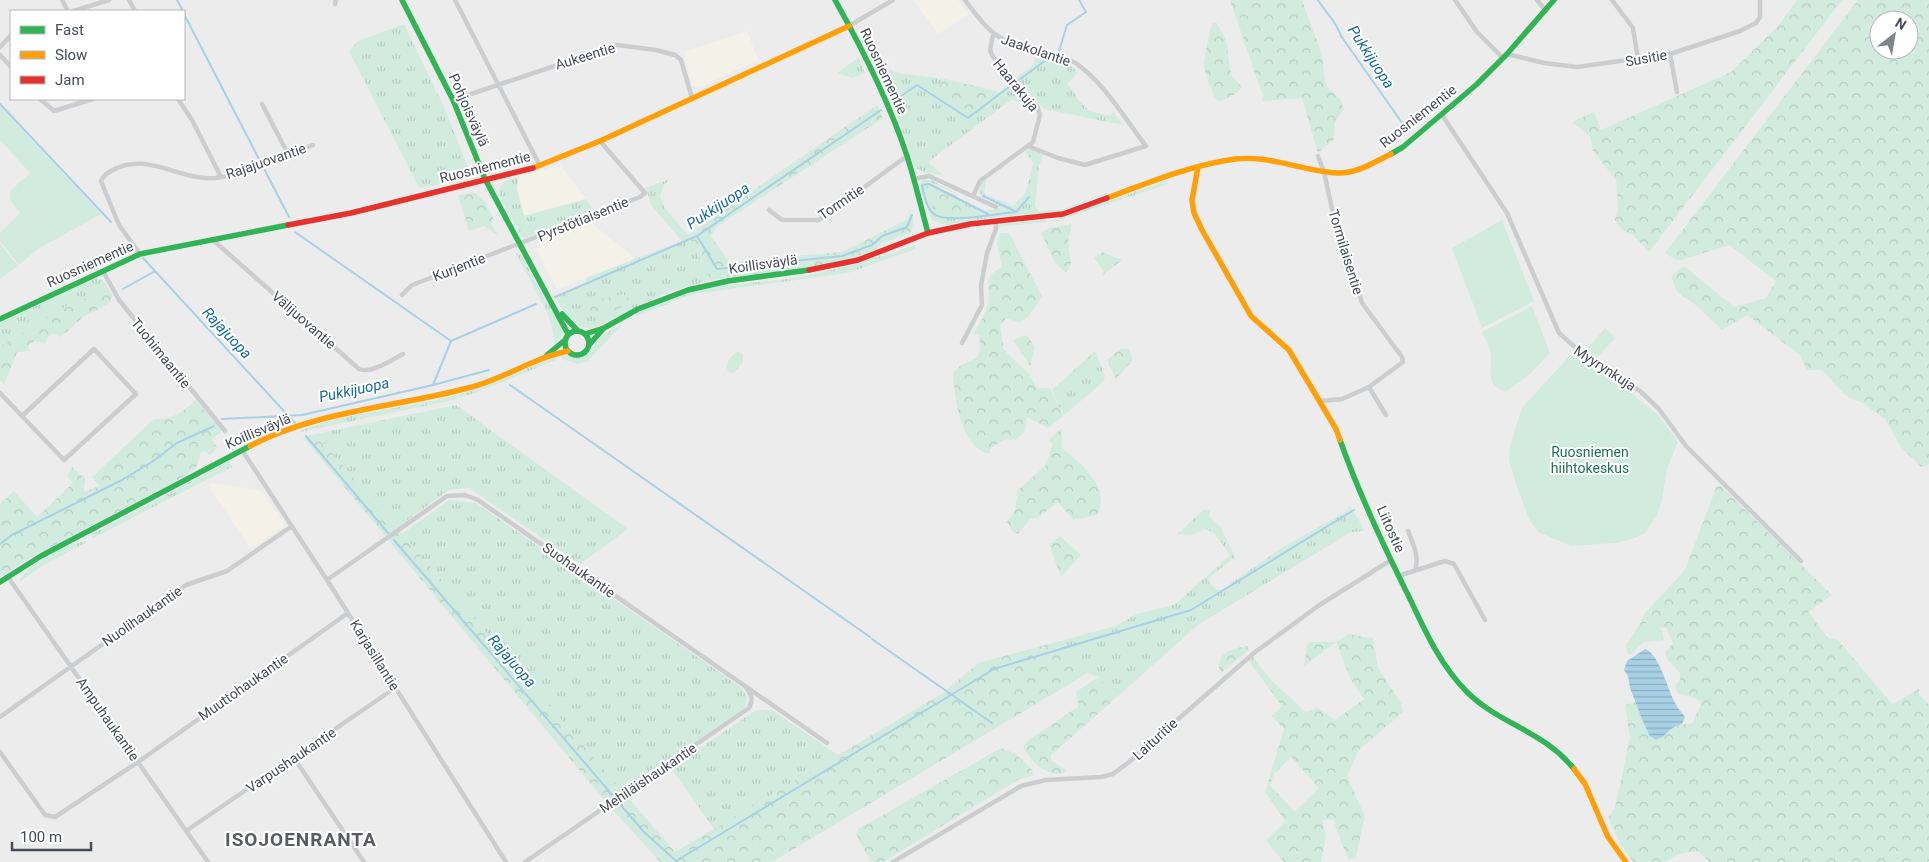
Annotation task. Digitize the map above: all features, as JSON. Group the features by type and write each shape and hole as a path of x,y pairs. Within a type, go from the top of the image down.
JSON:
{"street":[{"path":"76,10 109,0"},
{"name":"Pohjoisväylä","path":"402,0 453,100 485,179 568,334"},
{"path":"455,0 540,166"},
{"path":"835,0 849,26 893,0"},
{"name":"Jaakolantie","path":"965,0 993,35 1019,46 1062,57 1076,64 1104,92 1146,146 1085,165 1058,158 1028,146"},
{"path":"1454,0 1477,32 1505,56"},
{"path":"1537,0 1546,11"},
{"name":"Ruosniementie","path":"0,319 140,254 351,213 540,166 600,141 849,26 882,93 907,156 928,233 996,220 1064,214 1198,167 1237,159 1278,161 1324,172 1351,172 1376,163 1403,146 1442,115 1505,56 1554,0"},
{"path":"1612,0 1632,28 1638,59"},
{"name":"Susitie","path":"1505,56 1577,67 1670,54 1740,31 1756,23 1760,17 1760,0"},
{"name":"Haarakuja","path":"993,35 990,50 993,57 1039,110 1035,138 1028,146"},
{"path":"0,47 10,36"},
{"name":"Aukeentie","path":"453,100 617,45 656,50 675,55 681,60 692,98"},
{"path":"1670,54 1677,92"},
{"path":"0,55 10,66"},
{"path":"41,100 54,111 90,100"},
{"path":"179,100 192,120 221,177"},
{"path":"262,104 288,154"},
{"name":"Myyrynkuja","path":"1442,115 1508,213 1559,333 1586,358 1640,390 1659,408 1686,446 1801,561"},
{"name":"Pyrstötiaisentie","path":"520,244 640,197 645,193 600,141"},
{"name":"Rajajuovantie","path":"140,254 119,224 101,181 103,176 128,163 139,163 200,177 221,177 313,145"},
{"path":"973,196 980,181 1028,146"},
{"name":"Tormitie","path":"769,210 782,220 818,220 907,156"},
{"name":"Tormilaisentie","path":"1318,156 1324,172 1336,227 1353,269 1362,303 1402,357 1403,362 1369,387 1342,398 1320,401"},
{"name":"Liitostie","path":"1198,167 1192,200 1194,214 1251,316 1289,350 1336,429 1352,475 1398,576 1437,654 1452,676 1469,694 1488,708 1528,730 1562,754 1585,784 1608,836 1626,862"},
{"path":"914,179 929,176 996,207"},
{"path":"962,344 982,304 981,286 987,253 996,229 996,220"},
{"name":"Koillisväylä","path":"585,334 604,328 638,309 688,290 728,281 784,276 858,260 928,233"},
{"name":"Välijuovantie","path":"213,240 359,369 364,371 403,354"},
{"name":"Kurjentie","path":"402,295 412,285 520,244"},
{"name":"Tuohimaantie","path":"103,271 119,300 225,431"},
{"name":"Pohjoisväylä","path":"556,309 578,331"},
{"name":"Koillisväylä","path":"589,344 604,328"},
{"path":"578,331 585,334 589,344 587,351 581,355 574,355 568,352 565,340 568,334 578,331"},
{"name":"Koillisväylä","path":"547,355 565,340"},
{"path":"0,393 64,460 136,394 94,349 22,416"},
{"name":"Koillisväylä","path":"0,582 41,556 267,437 308,423 470,388 547,355 568,352"},
{"path":"1369,387 1386,414"},
{"name":"Karjasillantie","path":"242,450 506,862"},
{"name":"Suohaukantie","path":"327,580 447,496 465,495 478,500 826,743"},
{"name":"Nuolihaukantie","path":"0,717 186,586 227,571 292,526"},
{"path":"1408,531 1417,556 1418,564 1415,571"},
{"name":"Laituritie","path":"893,862 1021,786 1046,780 1082,780 1113,774 1254,652 1318,606 1391,560"},
{"path":"1398,576 1445,561 1454,564 1485,620"},
{"name":"Ampuhaukantie","path":"8,577 208,862"},
{"name":"Muuttohaukantie","path":"0,752 45,815 55,817 138,762 348,613"},
{"name":"Mehiläishaukantie","path":"525,862 749,708 752,702 751,695 744,685"},
{"name":"Varpushaukantie","path":"186,831 395,688"},
{"path":"294,758 364,862"}],"shaded area":[{"path":"913,0 958,0 969,14 938,34"},
{"path":"747,31 758,60 699,87 692,85 684,52"},
{"path":"560,165 586,199 524,216 517,189 519,177"},
{"path":"590,222 636,259 557,289 537,250 540,241"},
{"path":"212,483 262,491 284,523 283,527 251,549 208,485"}],"green space":[{"path":"1230,0 1302,0 1322,55 1325,82 1328,88 1340,99 1344,109 1335,122 1334,139 1318,153 1302,98 1261,101 1264,96"},
{"path":"1797,0 1842,0 1649,252 1633,235 1622,230 1615,220 1618,209 1616,180 1593,151 1590,136 1572,122 1594,112 1601,130 1731,72 1779,25"},
{"path":"1858,0 1929,0 1929,464 1921,467 1901,447 1885,419 1863,403 1846,396 1822,370 1807,370 1800,355 1747,315 1722,330 1697,306 1677,292 1671,276 1684,266 1734,307 1766,298 1776,281 1729,245 1678,261 1665,253"},
{"path":"1213,23 1217,23 1226,40 1231,75 1242,87 1238,92 1218,101 1214,96 1204,66 1210,30"},
{"path":"404,24 444,107 468,167 460,177 454,180 419,188 349,51 358,41"},
{"path":"1037,55 1059,61 1074,68 1078,72 1067,84 1076,97 1089,111 1111,116 1113,111 1123,125 1044,109 1016,78 1033,65"},
{"path":"859,57 865,73 852,78 837,73"},
{"path":"875,66 899,73 944,79 933,94 988,102 989,89 999,92 1013,82 1032,104 1011,100 928,162 944,176 924,172 915,167 895,109"},
{"path":"944,79 989,89 988,102 964,114 933,94"},
{"path":"877,105 883,118 716,227 711,236 729,262 842,252 908,219 910,210 914,220 911,232 881,244 874,251 839,262 789,271 711,280 688,235"},
{"path":"0,106 101,214 38,249 19,265 0,241 0,233 20,213 10,200 11,190 30,173 0,140"},
{"path":"1028,148 1043,155 1039,166 1035,206 1039,211 1061,210 1139,181 1056,213 995,217 945,225 932,220 919,186 923,179 933,181 959,195 927,181 985,211 1002,208 979,193 981,183 986,180 984,194 1013,206 1026,192 1033,163 1025,151"},
{"path":"519,177 517,189 524,216 586,199 594,210 598,208 598,211 528,237 522,237 499,195 502,184 507,180"},
{"path":"670,179 663,186 660,196 664,207 688,235 711,280 665,293 596,327 583,327 577,324 562,308 555,297 582,285 588,277 682,241 651,205 646,188"},
{"path":"1167,181 1168,184 1057,221 998,227 1001,223 1054,220"},
{"path":"928,186 979,213 951,217 937,212 927,198 924,187"},
{"path":"475,193 485,202 494,220 491,224 499,236 484,226 469,231 458,195"},
{"path":"1502,220 1534,301 1482,328 1452,248"},
{"path":"1072,224 1068,242 1071,264 1066,273 1055,263 1041,233 1049,228"},
{"path":"1000,233 1009,233 1042,296 1029,316 1020,323 1006,318 1000,326 1004,350 1029,374 1037,388 1050,388 1063,416 1048,428 1027,417 1025,432 1015,440 1006,439 991,448 989,454 979,450 966,432 957,408 953,373 958,367 977,357 979,353 979,334 973,335 987,307 989,278 991,274 1002,267 997,245"},
{"path":"0,243 18,266 0,279"},
{"path":"915,245 916,249 848,273 693,294 634,317 653,305 695,291 818,273"},
{"path":"515,252 521,254 544,298 562,323 564,333 555,344 551,323 545,308"},
{"path":"1102,252 1122,260 1103,275 1104,271 1094,258"},
{"path":"95,278 103,280 109,290 101,290 81,301 73,302 36,326 30,319 27,321 29,326 27,330 0,346 0,323"},
{"path":"101,290 109,290 113,296 109,304 83,317 61,337 52,333 47,338 45,344 34,341 28,346 31,351 17,352 4,385 0,380 0,346 27,330 29,326 27,321 31,319 36,326 73,301 81,301"},
{"path":"623,294 631,301 629,305 598,316 590,310 590,302 593,299 597,300"},
{"path":"1532,306 1550,353 1530,374 1506,392 1491,380 1490,351 1482,332"},
{"path":"623,324 587,362 577,364 562,359 560,354 581,358 591,351 601,336"},
{"path":"1605,328 1615,338 1596,359 1586,350"},
{"path":"1027,335 1035,347 1030,366 1013,340"},
{"path":"1121,348 1129,349 1133,360 1116,379 1107,360"},
{"path":"738,351 743,355 743,362 733,374 728,372 728,363"},
{"path":"1095,351 1105,376 1103,382 1063,416 1052,390"},
{"name":"Ruosniemen hiihtokeskus","path":"1572,353 1616,381 1658,415 1678,442 1667,468 1662,500 1657,515 1645,533 1633,539 1615,543 1571,546 1538,532 1529,519 1516,484 1509,460 1510,445 1522,408"},
{"path":"556,356 556,360 480,391 449,401 295,433 349,416 423,403 471,391"},
{"path":"196,400 221,430 220,434 212,438 217,448 210,455 205,451 201,452 196,468 182,478 28,559 0,577 0,504 14,491 37,517 73,483 67,476 72,467 85,479 84,492 99,486 92,477 154,419 167,418 178,414"},
{"path":"456,405 628,529 580,564 469,488 449,490 397,528 316,434"},
{"path":"1062,428 1062,448 1078,461 1098,486 1101,495 1101,505 1097,515 1073,520 1058,502 1039,517 1030,519 1018,534 1013,532 1007,522 1015,510 1018,490 1047,464 1052,444 1049,440"},
{"path":"316,434 675,852 946,691 978,663 1053,643 1088,673 772,862 660,862 604,800 303,437"},
{"path":"229,461 232,467 93,538 91,535"},
{"path":"1720,485 1832,595 1808,612 1828,638 1838,640 1892,704 1919,689 1919,694 1929,705 1929,862 1710,862 1697,851 1679,854 1665,862 1633,862 1620,843 1608,818 1615,808 1630,738 1625,705 1636,702 1650,736 1656,740 1673,726 1693,723 1701,704 1693,697 1678,694 1675,686 1680,680 1680,673 1667,659 1665,652 1673,643 1666,628 1639,625 1645,613 1685,570 1716,488"},
{"path":"449,500 476,503 742,688 747,698 745,708 623,792 402,534"},
{"path":"1350,505 1365,531 1351,532 1198,625 1117,697 1098,677 1088,673 1053,643 1115,626 1137,614 1174,605 1230,555 1215,534 1205,529 1192,535 1178,534 1203,510 1210,510 1209,516 1221,528 1234,555 1234,558 1210,577 1209,582 1216,589 1221,590 1283,547 1347,511"},
{"path":"1060,536 1081,555 1061,577 1049,544"},
{"path":"84,541 87,542 42,566 19,582 29,569 47,557"},
{"path":"1653,621 1662,630 1664,640 1644,642 1630,655 1627,653 1626,645 1639,625"},
{"path":"1348,634 1373,638 1378,668 1401,703 1403,712 1359,750 1347,776 1365,816 1356,857 1348,860 1333,819 1322,820 1326,835 1321,862 1284,862 1266,841 1285,821 1265,792 1284,729 1272,716 1282,706 1248,660 1252,656 1272,681 1306,712 1318,708 1335,720 1364,699 1351,680 1336,642","holes":["1291,757 1319,788 1295,812 1270,785 1274,774"]},
{"path":"1310,642 1336,642 1304,666 1307,645"},
{"path":"1247,646 1249,650 1220,674 1220,661 1225,653"},
{"path":"1098,677 1117,697 1051,755 1051,760 1066,770 1064,773 1051,773 1040,767 1030,758 1023,747 1026,742 1079,706 1076,692"},
{"path":"756,710 772,710 838,755 714,829 671,768"},
{"path":"1001,748 1016,754 1032,770 1033,775 1016,781 883,862 870,861 856,834 858,829"}],"water":[{"path":"1645,649 1654,657 1674,701 1685,717 1682,724 1674,727 1656,740 1650,736 1644,724 1630,688 1628,676 1624,670 1627,661"}],"waterway":[{"path":"177,0 182,10"},
{"name":"Pukkijuopa","path":"1059,51 1067,25 1086,12 1079,0"},
{"name":"Pukkijuopa","path":"1318,0 1405,127"},
{"path":"185,16 289,217"},
{"name":"Pukkijuopa","path":"1019,80 1050,57"},
{"name":"Pukkijuopa","path":"891,103 917,85 968,118 1013,84"},
{"name":"Rajajuopa","path":"0,104 111,222"},
{"name":"Pukkijuopa","path":"555,297 697,236 881,110"},
{"path":"988,214 929,184 922,185 929,208 940,217 961,218 1016,212 1029,197"},
{"path":"983,196 1015,211"},
{"path":"697,236 717,269 842,256 872,245 882,236 907,227 912,215"},
{"path":"295,232 451,341"},
{"name":"Rajajuopa","path":"143,258 295,423"},
{"path":"123,289 155,271"},
{"name":"Pukkijuopa","path":"222,419 302,415 433,385 451,341 536,304"},
{"path":"433,385 489,370"},
{"path":"510,385 870,637"},
{"path":"0,544 12,535 122,480 152,462 177,443 214,426"},
{"name":"Rajajuopa","path":"306,436 388,533"},
{"path":"618,802 644,832 676,861 994,669 1191,610 1354,510"},
{"name":"Rajajuopa","path":"394,540 614,797"},
{"path":"872,639 992,723"}],"traffic: fast":[{"path":"402,0 453,100 485,179 568,334"},
{"path":"835,0 865,57 892,115 910,165 928,233"},
{"path":"1391,154 1403,147 1476,85 1507,54 1554,0"},
{"path":"0,319 140,254 288,225"},
{"path":"585,334 604,328 638,309 688,290 728,281 809,270"},
{"path":"562,314 578,331"},
{"path":"589,345 604,328"},
{"path":"577,331 586,334 589,343 586,352 577,355 568,352 565,343 568,334 577,331"},
{"path":"547,355 565,340"},
{"path":"1340,440 1391,560 1428,637 1449,671 1467,692 1480,703 1549,745 1574,769"},
{"path":"0,582 41,556 250,446"}],"traffic: slow":[{"path":"533,168 600,141 849,26"},
{"path":"1107,198 1186,170 1235,159 1261,159 1324,172 1344,173 1365,167 1391,154"},
{"path":"1198,167 1192,200 1194,213 1202,230 1251,316 1289,350 1336,429 1340,440"},
{"path":"250,446 275,434 329,417 441,395 481,384 555,354 568,351"},
{"path":"1574,769 1585,784 1608,837 1626,862"}],"traffic: jam":[{"path":"288,225 351,213 533,168"},
{"path":"809,270 858,260 928,233 970,224 1063,214 1107,198"}],"district":[{"name":"ISOJOENRANTA","path":"301,839"}]}
